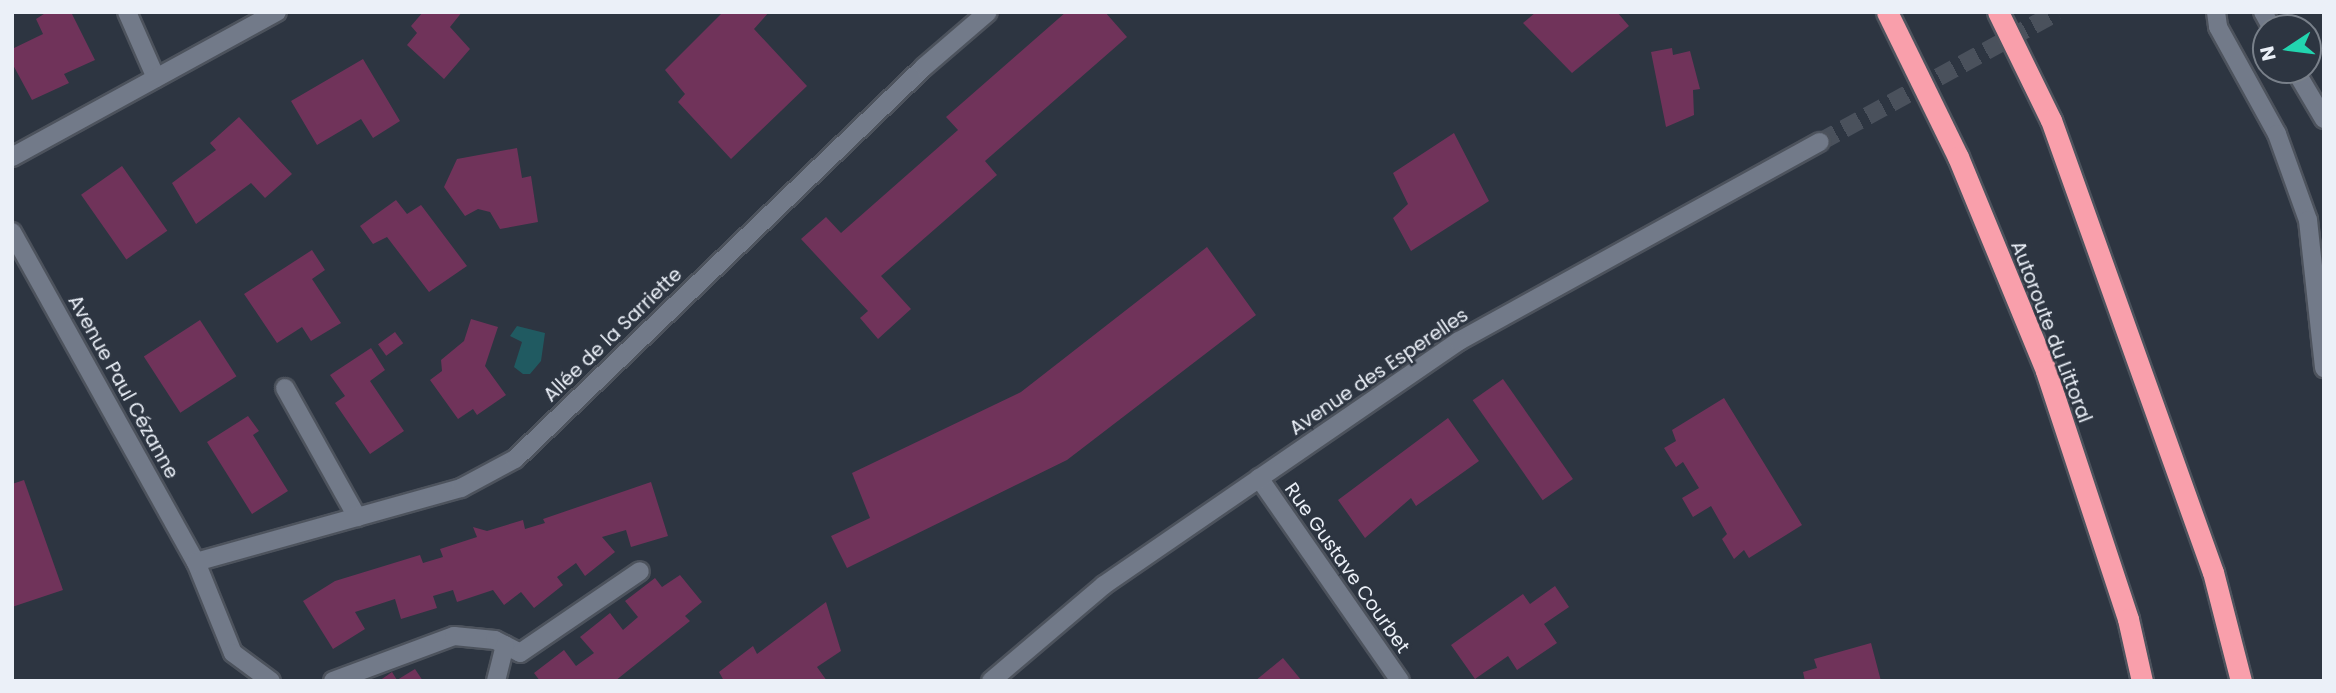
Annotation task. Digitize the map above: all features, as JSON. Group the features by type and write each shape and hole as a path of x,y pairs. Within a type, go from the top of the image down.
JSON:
{"highway":[{"name":"Autoroute du Littoral","path":"1887,12 1958,158 2046,372 2128,619 2142,681"},
{"path":"1998,12 2060,145 2213,572 2241,681"}],"street":[{"path":"127,12 156,78"},
{"path":"12,157 276,12"},
{"name":"Allée de la Sarriette","path":"196,562 461,488 516,459 924,66 988,12"},
{"path":"2216,12 2218,27 2277,134 2308,220 2324,368"},
{"path":"2303,84 2324,119"},
{"name":"Avenue des Esperelles","path":"991,681 1104,585 1458,341 1820,142"},
{"name":"Avenue Paul Cézanne","path":"12,232 196,562 233,653 271,681"},
{"path":"285,388 357,517"},
{"name":"Rue Gustave Courbet","path":"1259,478 1395,673"},
{"path":"333,681 454,636 505,645 520,653 640,571"},
{"path":"496,681 505,645"},
{"path":"1377,681 1395,673"}],"shaded area":[{"path":"517,326 545,333 541,361 530,374 523,374 514,367 522,342 510,336"}],"building":[{"path":"47,12 71,12 95,60 64,74 69,83 32,100 12,63 12,49 43,34 36,19"},
{"path":"423,12 462,12 450,27 470,49 444,79 407,45 417,33 411,26"},
{"path":"723,12 769,12 754,29 807,86 731,159 678,102 685,94 665,70"},
{"path":"1066,12 1105,12 1127,37 985,161 997,175 881,276 911,309 878,339 860,318 868,311 801,239 826,217 841,233 958,130 946,117"},
{"path":"1536,12 1617,12 1629,26 1572,73 1523,23"},
{"path":"1672,48 1673,55 1690,51 1700,89 1693,90 1694,115 1666,127 1651,52"},
{"path":"363,59 400,121 373,138 361,119 317,145 291,101"},
{"path":"239,117 292,174 265,198 251,183 196,224 172,183 216,150 210,143"},
{"path":"1454,133 1489,201 1411,251 1393,218 1408,204 1393,173"},
{"path":"517,148 522,178 531,176 538,222 500,229 490,212 478,209 465,216 444,187 457,159"},
{"path":"122,166 167,231 126,259 81,195"},
{"path":"396,200 407,214 421,205 467,266 429,292 387,237 373,244 360,226"},
{"path":"1207,247 1256,315 1067,460 847,568 831,536 870,518 852,473 1021,392"},
{"path":"312,250 325,270 312,279 341,323 311,341 302,327 277,343 244,294"},
{"path":"471,319 498,327 485,366 506,395 477,415 473,409 458,419 430,380 442,371 441,360 464,341"},
{"path":"200,320 236,376 180,413 144,356"},
{"path":"395,332 403,343 386,356 378,344"},
{"path":"371,348 385,370 370,381 404,431 370,454 335,403 345,396 330,375"},
{"path":"1503,379 1573,479 1543,500 1473,400"},
{"path":"1724,398 1802,525 1749,558 1744,550 1734,559 1722,539 1727,534 1711,506 1693,517 1682,498 1699,488 1683,462 1676,467 1664,448 1676,441 1672,430"},
{"path":"248,416 259,431 253,435 288,491 252,514 207,442"},
{"path":"1448,418 1479,461 1416,506 1411,498 1365,538 1338,500"},
{"path":"24,480 63,590 12,607 12,484"},
{"path":"651,482 668,536 631,547 626,530 602,537 615,552 585,576 576,563 557,577 563,585 534,608 521,592 504,605 493,590 457,602 453,590 433,596 437,608 401,619 395,599 355,612 365,629 333,649 303,601 335,581 420,555 423,563 443,557 440,549 477,537 473,527 487,531 523,520 525,529 545,523 543,519"},
{"path":"680,575 702,602 685,616 690,621 615,681 540,681 534,673 564,650 576,666 594,653 580,637 610,613 623,630 638,617 625,601 655,578 662,587"},
{"path":"1555,586 1569,607 1544,624 1557,643 1517,670 1508,656 1475,679 1451,645 1523,594 1530,604"},
{"path":"826,602 841,651 817,667 827,681 724,681 719,672 753,646 757,654"},
{"path":"1871,643 1881,681 1805,681 1803,672 1817,668 1814,659"},
{"path":"1283,658 1302,681 1255,681"},
{"path":"415,669 423,681 379,681 392,672 397,680"}],"tunnel":[{"path":"1820,142 2057,12"}]}
